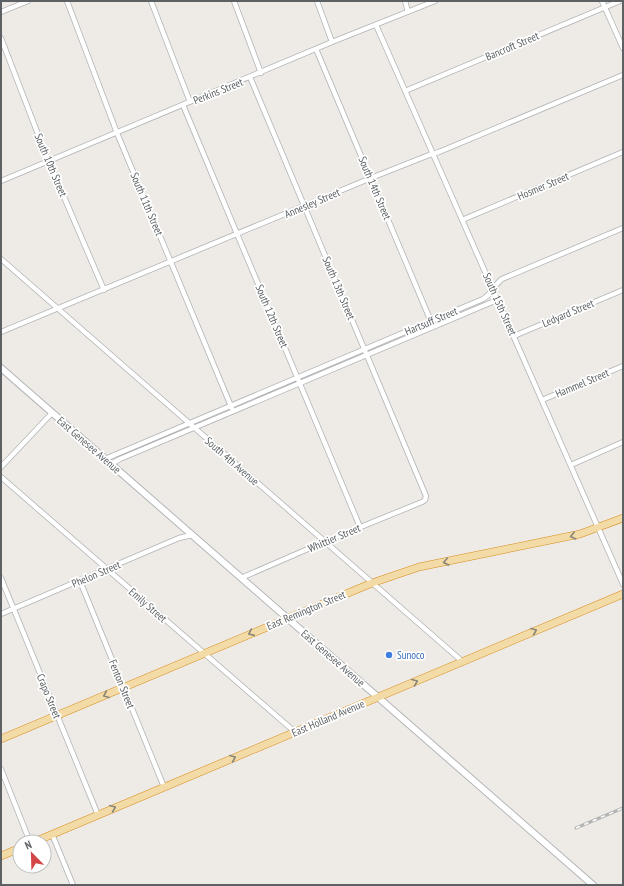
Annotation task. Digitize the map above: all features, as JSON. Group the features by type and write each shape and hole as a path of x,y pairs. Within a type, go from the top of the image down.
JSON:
{"highway":[{"name":"East Remington Street","path":"1,738 204,654 287,617 372,583 419,567 551,542 599,528 623,518"},
{"name":"East Holland Avenue","path":"52,834 623,594"},
{"path":"1,856 12,851"}],"main road":[{"name":"East Genesee Avenue","path":"1,368 593,885"}],"street":[{"path":"1,12 28,1"},
{"name":"South 11th Street","path":"67,1 117,133 231,405"},
{"path":"151,1 190,102"},
{"path":"234,1 261,73"},
{"path":"317,1 332,42"},
{"path":"404,1 408,12"},
{"name":"Perkins Street","path":"1,181 250,78 332,42 435,1"},
{"path":"602,1 623,48"},
{"name":"Bancroft Street","path":"405,91 620,1"},
{"name":"South 15th Street","path":"376,25 623,584"},
{"name":"South 10th Street","path":"1,38 49,161 104,290"},
{"name":"South 14th Street","path":"316,49 432,324"},
{"name":"Annesley Street","path":"1,332 623,75"},
{"name":"South 13th Street","path":"250,78 365,349 426,498"},
{"name":"South 12th Street","path":"183,105 360,527"},
{"name":"Hosmer Street","path":"462,220 623,152"},
{"name":"Hartsuff Street","path":"111,464 194,427 367,354 483,299 488,296 496,283 502,279 623,228"},
{"name":"South 4th Avenue","path":"1,259 463,662"},
{"name":"Ledyard Street","path":"514,336 623,290"},
{"name":"Hartsuff Street","path":"105,459 365,349 497,300"},
{"name":"Hammel Street","path":"542,400 623,366"},
{"path":"231,405 233,411"},
{"path":"1,467 52,413"},
{"path":"571,465 623,442"},
{"name":"Emily Street","path":"1,477 295,732"},
{"name":"Whittier Street","path":"241,578 422,502 426,498"},
{"name":"Phelon Street","path":"1,614 180,538 192,535"},
{"name":"Crapo Street","path":"1,578 98,815"},
{"name":"Fenton Street","path":"80,581 164,787"},
{"path":"1,769 27,834"},
{"path":"52,834 73,885"}],"railway":[{"path":"576,828 623,808"}],"place":[{"name":"Sunoco","path":"389,655"}]}
